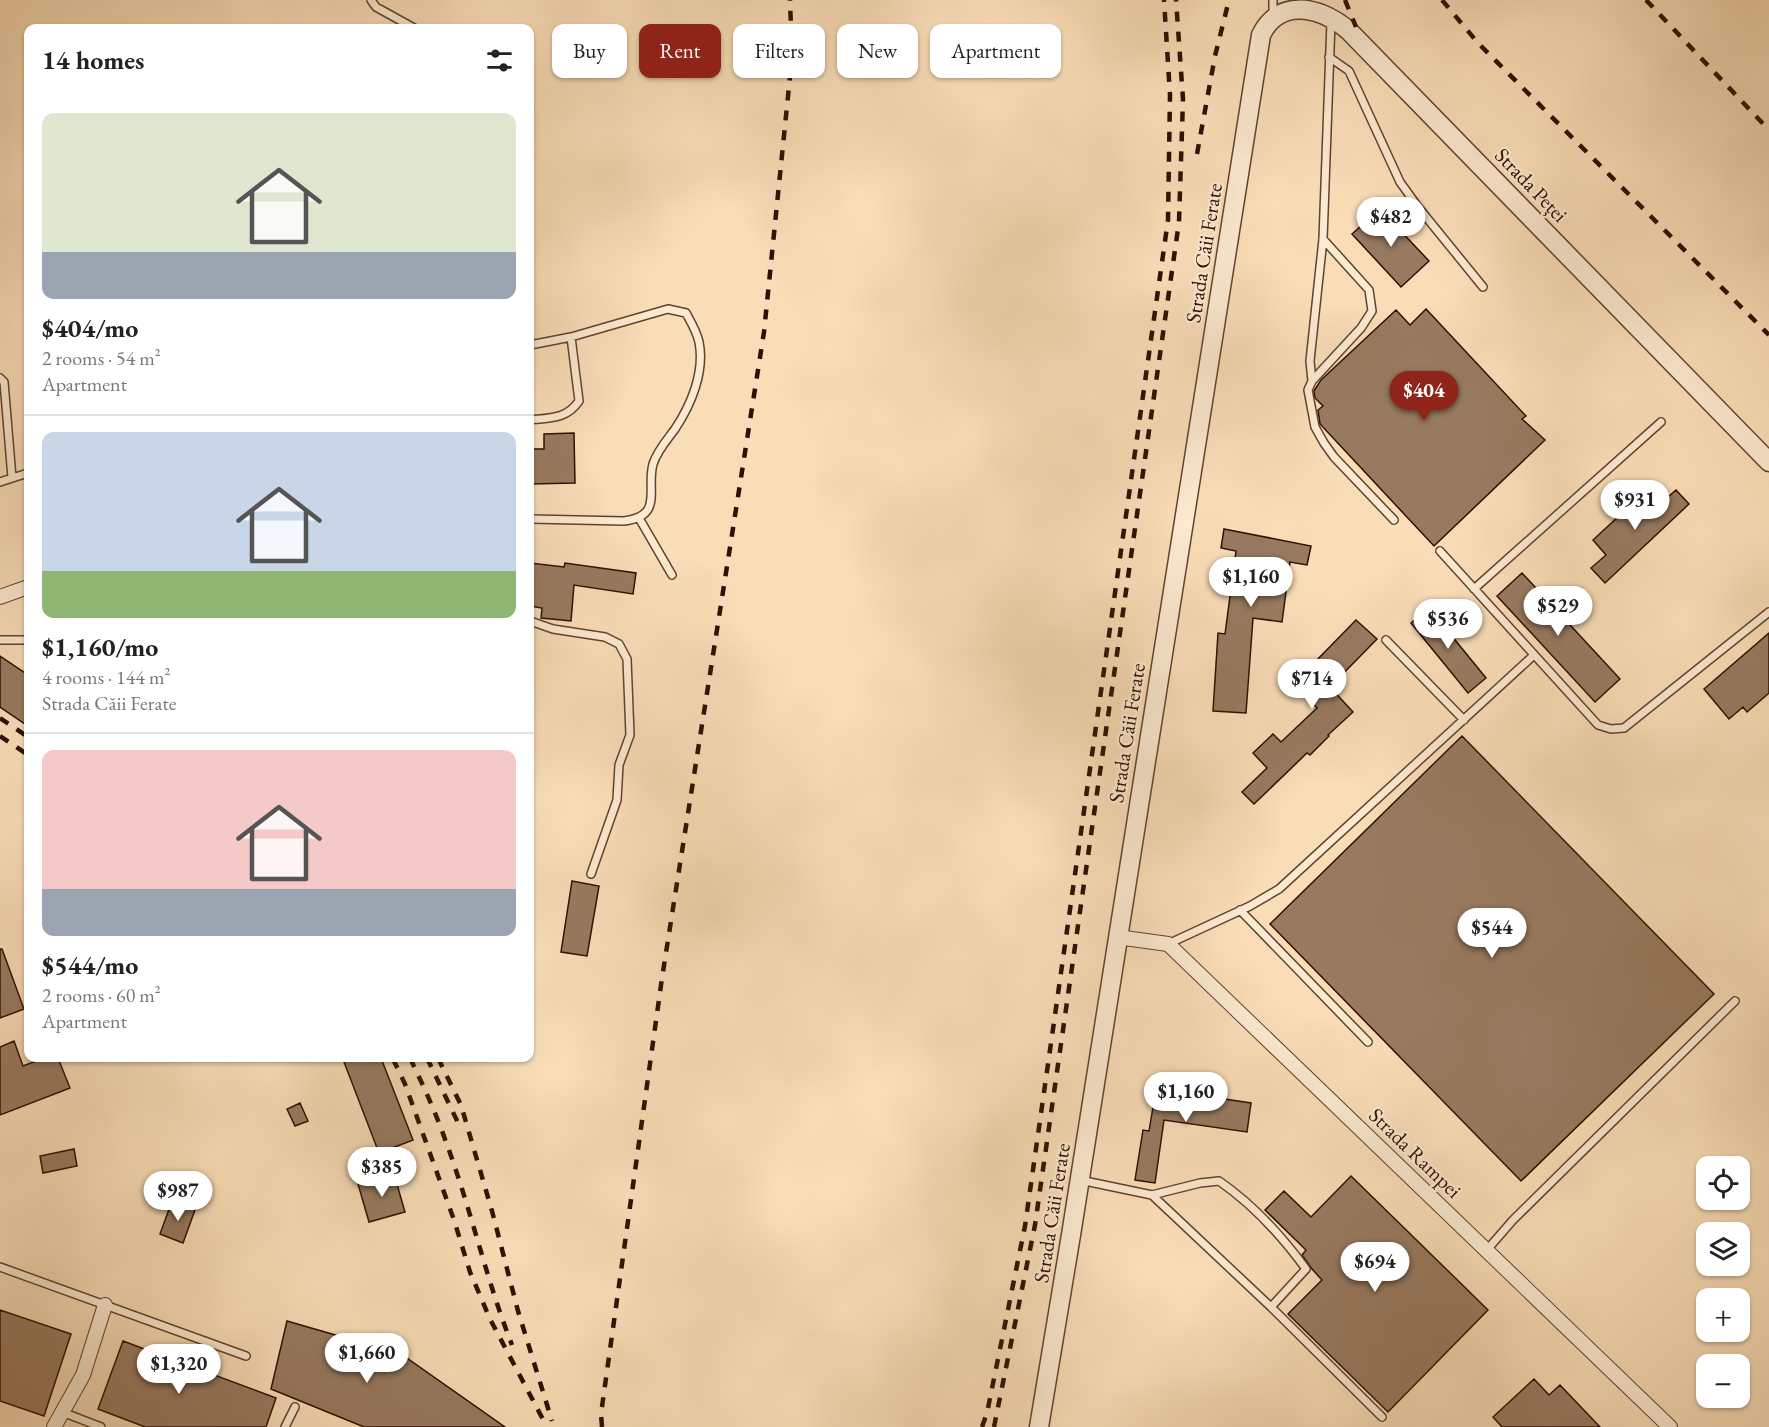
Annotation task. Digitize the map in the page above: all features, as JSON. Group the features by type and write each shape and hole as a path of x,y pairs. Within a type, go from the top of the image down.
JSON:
{"street":[{"name":"Strada Peței","path":"1259,46 1264,24 1273,4 1302,0 1319,7 1331,16 1348,30 1769,462"},
{"name":"Strada Căii Ferate","path":"1039,1427 1259,46"},
{"path":"0,597 24,588"},
{"path":"1117,937 1168,944"},
{"name":"Strada Rampei","path":"1168,944 1670,1427"},
{"path":"54,1427 83,1375 105,1305"}],"lane":[{"path":"371,0 376,7 407,24"},
{"path":"1312,381 1310,361 1323,239 1331,16"},
{"path":"1329,57 1349,71 1400,182 1483,287"},
{"path":"1323,239 1369,290 1372,311 1361,328 1312,381 1308,390 1311,415 1315,427 1334,458 1394,520"},
{"path":"534,344 571,337 668,309 686,313 699,343 696,386 683,415 653,465 652,501 647,511 639,518 624,521 534,519"},
{"path":"534,419 565,415 573,410 579,401 571,337"},
{"path":"0,378 4,382 12,478"},
{"path":"1474,589 1661,422"},
{"path":"0,482 24,474"},
{"path":"639,518 672,575"},
{"path":"1440,551 1598,724 1611,729 1623,728 1769,612"},
{"path":"534,622 553,629 606,637 619,644 627,659 630,735 619,765 617,800 613,815 591,874"},
{"path":"0,640 24,640"},
{"path":"1386,640 1464,720"},
{"path":"1168,944 1279,889 1534,656"},
{"path":"1240,910 1368,1042"},
{"path":"1486,1251 1514,1220 1735,1001"},
{"path":"1080,1180 1152,1195 1200,1183 1219,1181 1241,1197 1275,1229 1306,1269 1270,1307"},
{"path":"1152,1195 1382,1417"},
{"path":"0,1267 246,1356"},
{"path":"285,1427 295,1407"},
{"path":"62,1412 102,1427"}],"building":[{"path":"1380,209 1429,261 1401,287 1352,234"},
{"path":"1426,309 1526,416 1522,419 1545,440 1434,546 1320,424 1318,410 1323,406 1315,398 1314,391 1321,380 1396,310 1410,325"},
{"path":"574,433 575,483 534,484 534,449 544,449 544,434"},
{"path":"1647,490 1660,504 1676,490 1689,504 1605,583 1591,568 1606,555 1593,540"},
{"path":"1224,529 1311,546 1307,565 1290,562 1282,622 1253,618 1246,713 1213,711 1218,633 1225,634 1236,551 1221,548"},
{"path":"534,563 564,567 565,563 636,573 633,594 574,585 571,621 541,618 542,608 534,607"},
{"path":"1522,573 1620,679 1595,702 1497,596"},
{"path":"1429,608 1486,678 1468,693 1411,623"},
{"path":"1356,620 1377,639 1330,687 1353,712 1310,755 1307,753 1254,804 1242,792 1267,768 1253,753 1273,734 1281,742 1317,708 1289,678 1306,662 1311,666"},
{"path":"1769,633 1769,693 1747,712 1743,707 1729,719 1704,689"},
{"path":"0,656 24,672 24,723 0,707"},
{"path":"1462,736 1714,994 1521,1181 1270,924"},
{"path":"572,881 599,886 587,956 561,952"},
{"path":"0,949 2,949 24,1009 0,1018"},
{"path":"14,1041 23,1066 34,1062 60,1062 70,1088 0,1115 0,1047"},
{"path":"344,1062 383,1062 413,1140 379,1153"},
{"path":"1156,1089 1251,1103 1247,1132 1164,1120 1155,1183 1135,1180 1143,1130 1149,1131"},
{"path":"300,1103 308,1121 295,1126 287,1109"},
{"path":"74,1149 77,1166 43,1173 40,1156"},
{"path":"394,1174 405,1212 369,1222 358,1184"},
{"path":"1351,1176 1488,1310 1388,1412 1288,1314 1322,1280 1302,1255 1306,1250 1265,1210 1284,1191 1311,1217"},
{"path":"172,1201 195,1210 183,1243 160,1234"},
{"path":"0,1310 71,1334 44,1416 0,1401"},
{"path":"287,1321 401,1354 505,1427 364,1427 271,1389"},
{"path":"123,1341 276,1398 266,1427 145,1427 98,1409"},
{"path":"1534,1379 1549,1395 1560,1385 1600,1427 1502,1427 1493,1417"}],"railway":[{"path":"602,1427 601,1414 662,978 764,332 792,57 790,0"},
{"path":"982,1427 987,1413 1025,1226 1168,220 1170,95 1164,0"},
{"path":"994,1427 1035,1225 1179,222 1183,99 1176,0"},
{"path":"1197,154 1215,56 1229,0"},
{"path":"1345,0 1356,27"},
{"path":"1442,0 1478,43 1769,335"},
{"path":"1646,0 1769,130"},
{"path":"0,718 24,734"},
{"path":"0,736 24,752"},
{"path":"394,1062 405,1084 454,1220 470,1272 490,1319 547,1427"},
{"path":"412,1062 446,1142 512,1345"},
{"path":"429,1062 461,1129"},
{"path":"440,1062 461,1105 518,1311 552,1421"}]}
